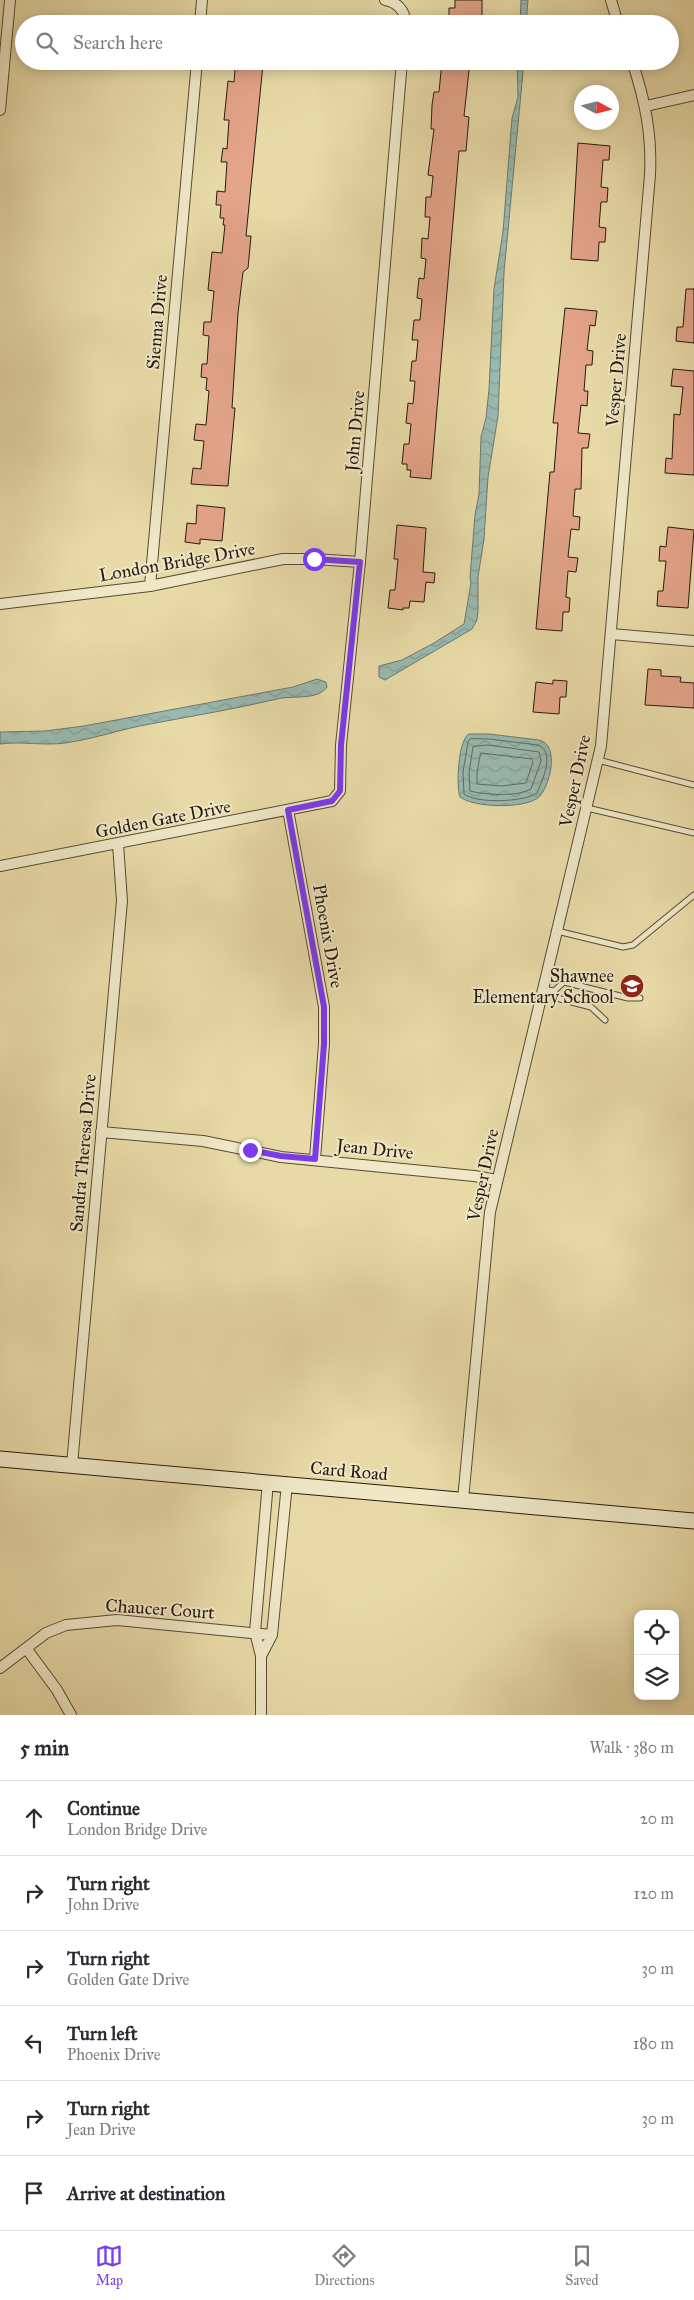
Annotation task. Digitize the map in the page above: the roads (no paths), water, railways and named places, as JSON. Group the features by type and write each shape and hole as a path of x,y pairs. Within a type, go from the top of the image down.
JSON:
{"street":[{"path":"0,110 10,0"},
{"path":"201,15 202,0"},
{"path":"385,0 398,6 402,15"},
{"path":"612,0 616,15"},
{"name":"Sienna Drive","path":"150,586 196,70"},
{"name":"John Drive","path":"332,801 340,791 341,745 360,562 401,70"},
{"name":"Vesper Drive","path":"463,1500 488,1228 497,1180 598,760 611,634 650,175 651,137 646,106 635,70"},
{"path":"646,106 694,95"},
{"name":"London Bridge Drive","path":"0,604 150,586 283,559 360,562"},
{"path":"611,634 694,641"},
{"name":"Golden Gate Drive","path":"0,866 332,801"},
{"name":"Phoenix Drive","path":"288,810 324,1007 324,1044 315,1159"},
{"name":"Sandra Theresa Drive","path":"72,1465 122,900 118,844"},
{"name":"Jean Drive","path":"101,1132 203,1141 281,1156 497,1180"},
{"name":"Card Road","path":"0,1460 268,1482 694,1521"},
{"path":"261,1715 261,1656 255,1632 268,1482"},
{"path":"261,1656 272,1635 280,1566 286,1484"},
{"path":"261,1564 280,1566"},
{"name":"Chaucer Court","path":"0,1668 46,1633 66,1625 117,1620 272,1635"},
{"path":"26,1648 57,1690 70,1715"}],"lane":[{"path":"598,760 694,785"},
{"path":"587,808 694,833"},
{"path":"556,931 622,947 633,945 641,941 694,895"},
{"path":"554,991 564,982 628,998 640,998"},
{"path":"543,988 554,991 560,999 591,1006 605,1020"}],"water":[{"path":"521,0 528,0 527,15 520,15"},
{"path":"517,70 523,70 504,272 498,416 488,477 484,539 478,577 477,620 472,629 385,680 379,677 379,666 402,660 464,624 471,583 475,515 479,494 481,437 486,418 489,389 494,289 503,232 512,118 518,97"},
{"path":"317,679 326,682 327,687 323,691 311,696 277,699 139,726 65,743 0,744 0,732 45,731 84,726 293,687"},
{"path":"469,734 489,734 539,740 546,744 550,750 551,767 546,785 539,797 523,804 500,806 467,801 460,797 458,774 460,754 465,738"}],"place":[{"name":"Shawnee Elementary School","path":"632,986"}]}
